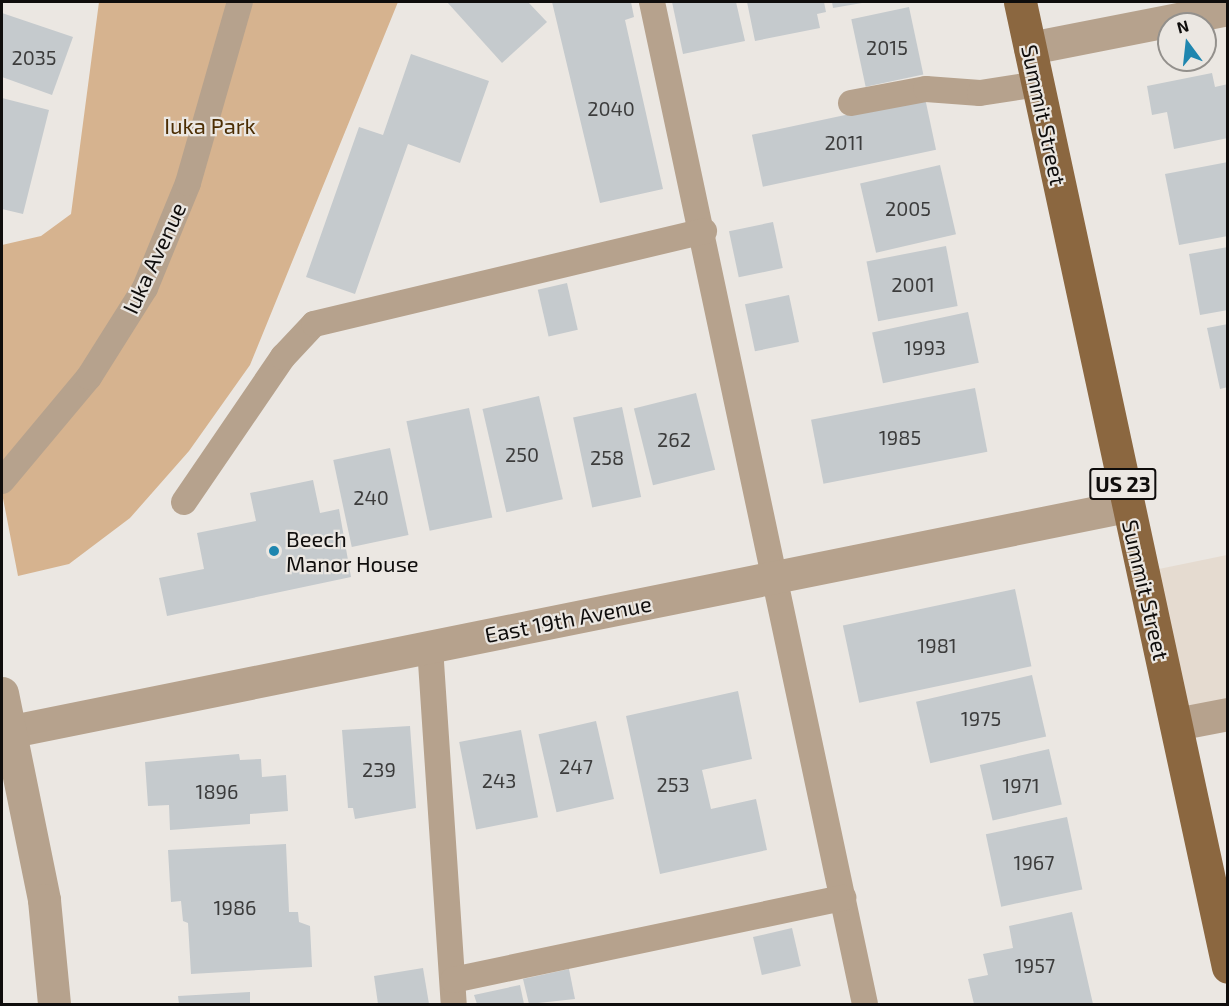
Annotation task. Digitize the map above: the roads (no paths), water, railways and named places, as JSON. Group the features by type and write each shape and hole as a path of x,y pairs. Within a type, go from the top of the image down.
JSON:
{"main road":[{"name":"Summit Street","path":"1020,2 1227,967"}],"street":[{"path":"1030,48 1227,9"},
{"name":"East 19th Avenue","path":"6,732 1127,506"},
{"path":"2,693 6,732 44,900 54,1005"},
{"path":"1176,724 1227,714"}],"lane":[{"name":"Iuka Avenue","path":"2,481 89,377 145,288 188,183 240,2"},
{"path":"652,2 704,231 865,1005"},
{"path":"851,103 926,88 980,93 1038,84"},
{"path":"184,501 283,357 314,324 704,231"},
{"path":"430,647 453,992 843,898"}],"place":[{"name":"Beech Manor House","path":"274,551"}],"park label":[{"name":"Iuka Park","path":"210,126"}]}
